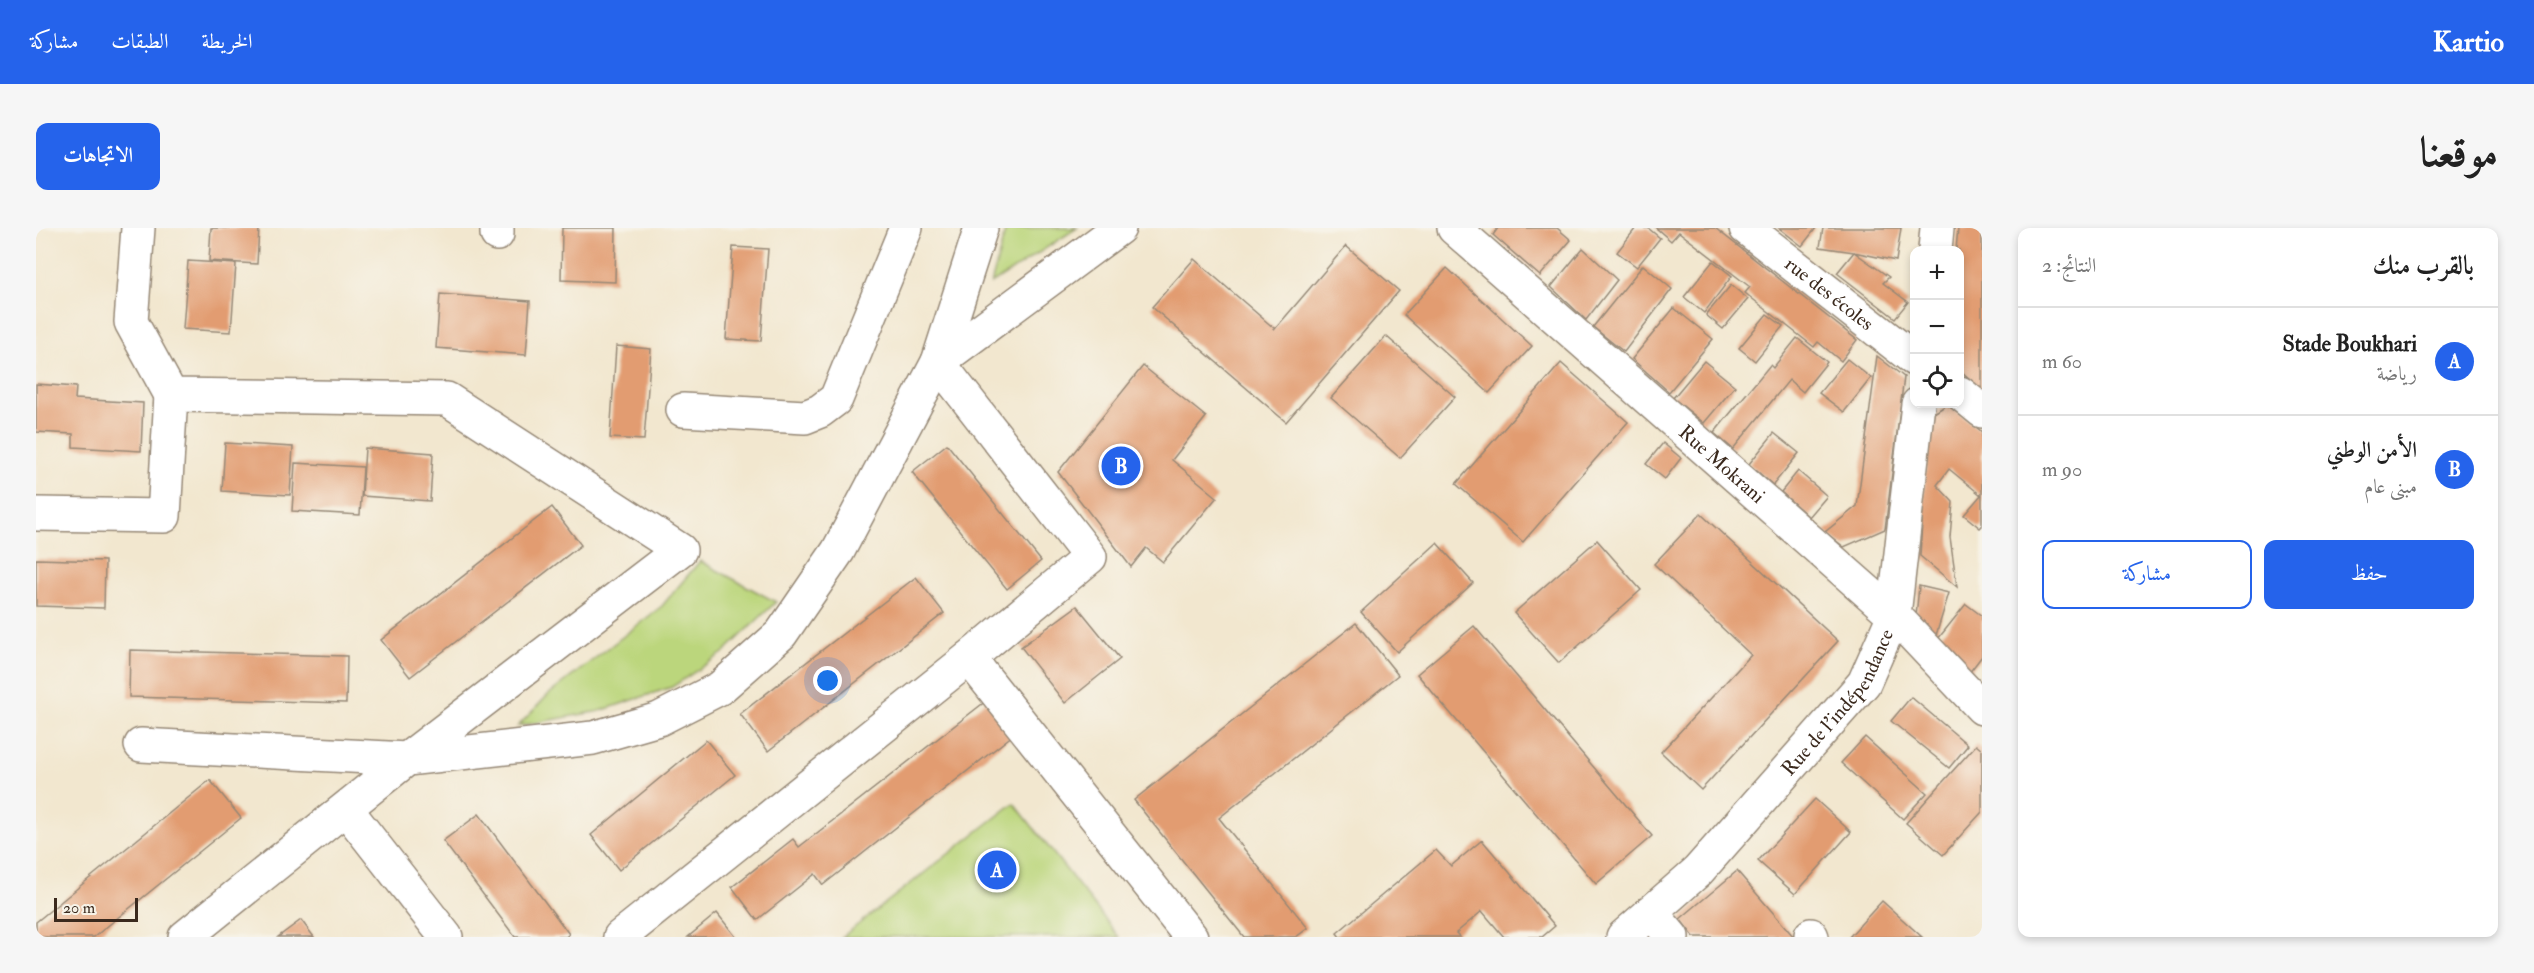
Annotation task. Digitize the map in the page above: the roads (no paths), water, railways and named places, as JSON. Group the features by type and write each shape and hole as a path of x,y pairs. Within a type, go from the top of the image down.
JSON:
{"street":[{"path":"36,514 164,516 171,395 131,322 138,228"},
{"path":"683,410 805,417 836,399 906,228"},
{"path":"141,745 407,759 594,738 659,719 720,688 781,634 838,551 938,362 981,228"},
{"path":"938,362 1119,228"},
{"name":"Rue Mokrani","path":"1454,228 1894,615 1982,708"},
{"name":"rue des écoles","path":"1746,228 1910,356"},
{"path":"1935,246 1937,228"},
{"path":"620,937 969,658 1090,557 938,362"},
{"path":"171,395 447,399 680,550 407,759 185,937"},
{"path":"1964,397 1982,411"},
{"name":"Rue de l'indépendance","path":"1623,937 1698,871 1864,683 1894,615 1918,408"},
{"path":"969,658 1191,937"},
{"path":"346,808 446,937"},
{"path":"1651,912 1672,937"}],"place":[{"name":"الأمن الوطني","path":"1121,466"},
{"name":"Stade Boukhari","path":"997,870"}]}
